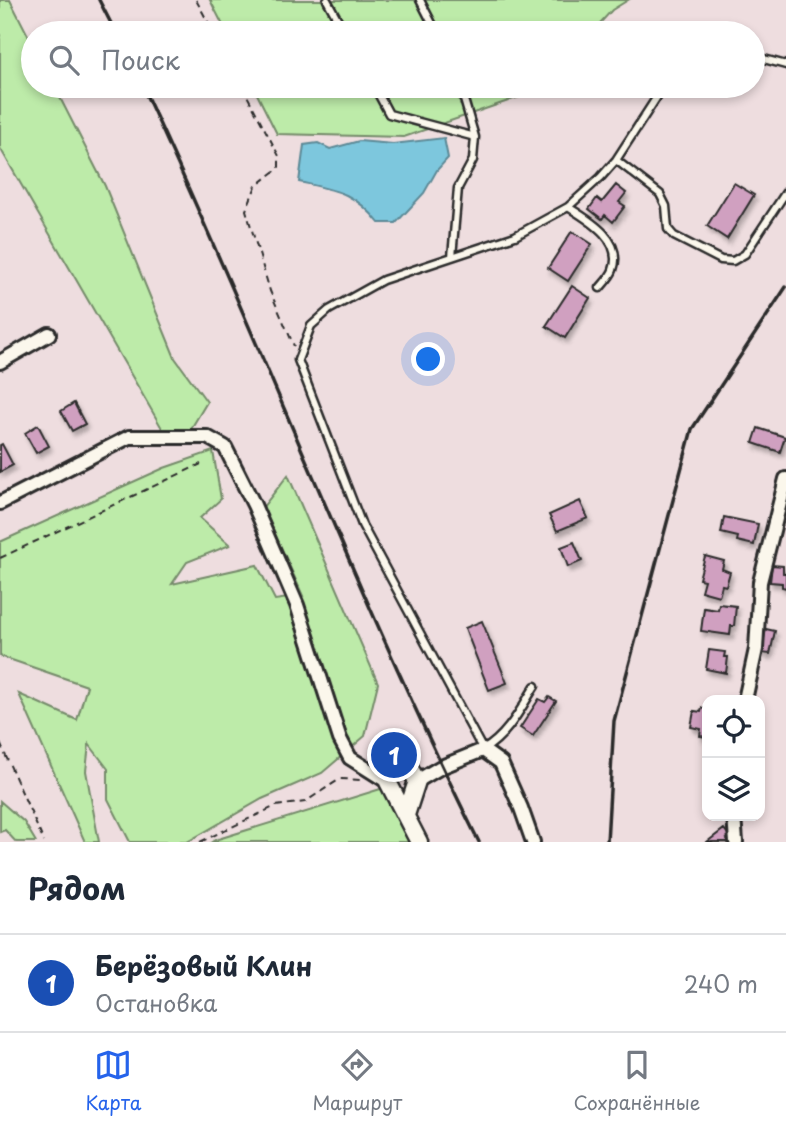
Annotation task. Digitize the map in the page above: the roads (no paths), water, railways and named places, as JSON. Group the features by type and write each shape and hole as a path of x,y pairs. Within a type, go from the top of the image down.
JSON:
{"street":[{"path":"0,362 49,334"},
{"path":"0,503 129,437 207,437 225,447 254,505 297,605 340,739 351,758 388,782"},
{"path":"746,695 756,649 760,582 786,480"},
{"path":"406,815 416,781 441,766 484,750 501,763 533,842"},
{"path":"416,781 408,765 396,762 387,770 388,782 419,842"},
{"path":"734,821 736,842"}],"lane":[{"path":"327,0 338,21"},
{"path":"420,0 431,21"},
{"path":"765,59 786,65"},
{"path":"380,98 389,114 475,137"},
{"path":"452,257 458,188 473,160 475,137 464,98"},
{"path":"535,686 509,728 484,750 362,525 298,360 311,326 329,310 383,280 515,236 568,207 616,160 656,98"},
{"path":"616,160 660,194 666,206 668,229 674,236 721,260 733,261 745,254 786,192"},
{"path":"568,207 595,223 608,237 614,257 613,271 600,288"}],"water":[{"path":"444,138 448,158 437,170 424,193 396,223 379,223 361,205 344,194 299,182 304,145 318,143 330,149 359,141 393,144"}],"railway":[{"path":"99,0 110,21"},
{"path":"147,98 391,655 479,842"},
{"path":"607,842 614,721 692,429 786,287"}],"place":[{"name":"Берёзовый Клин","path":"394,755"}]}
